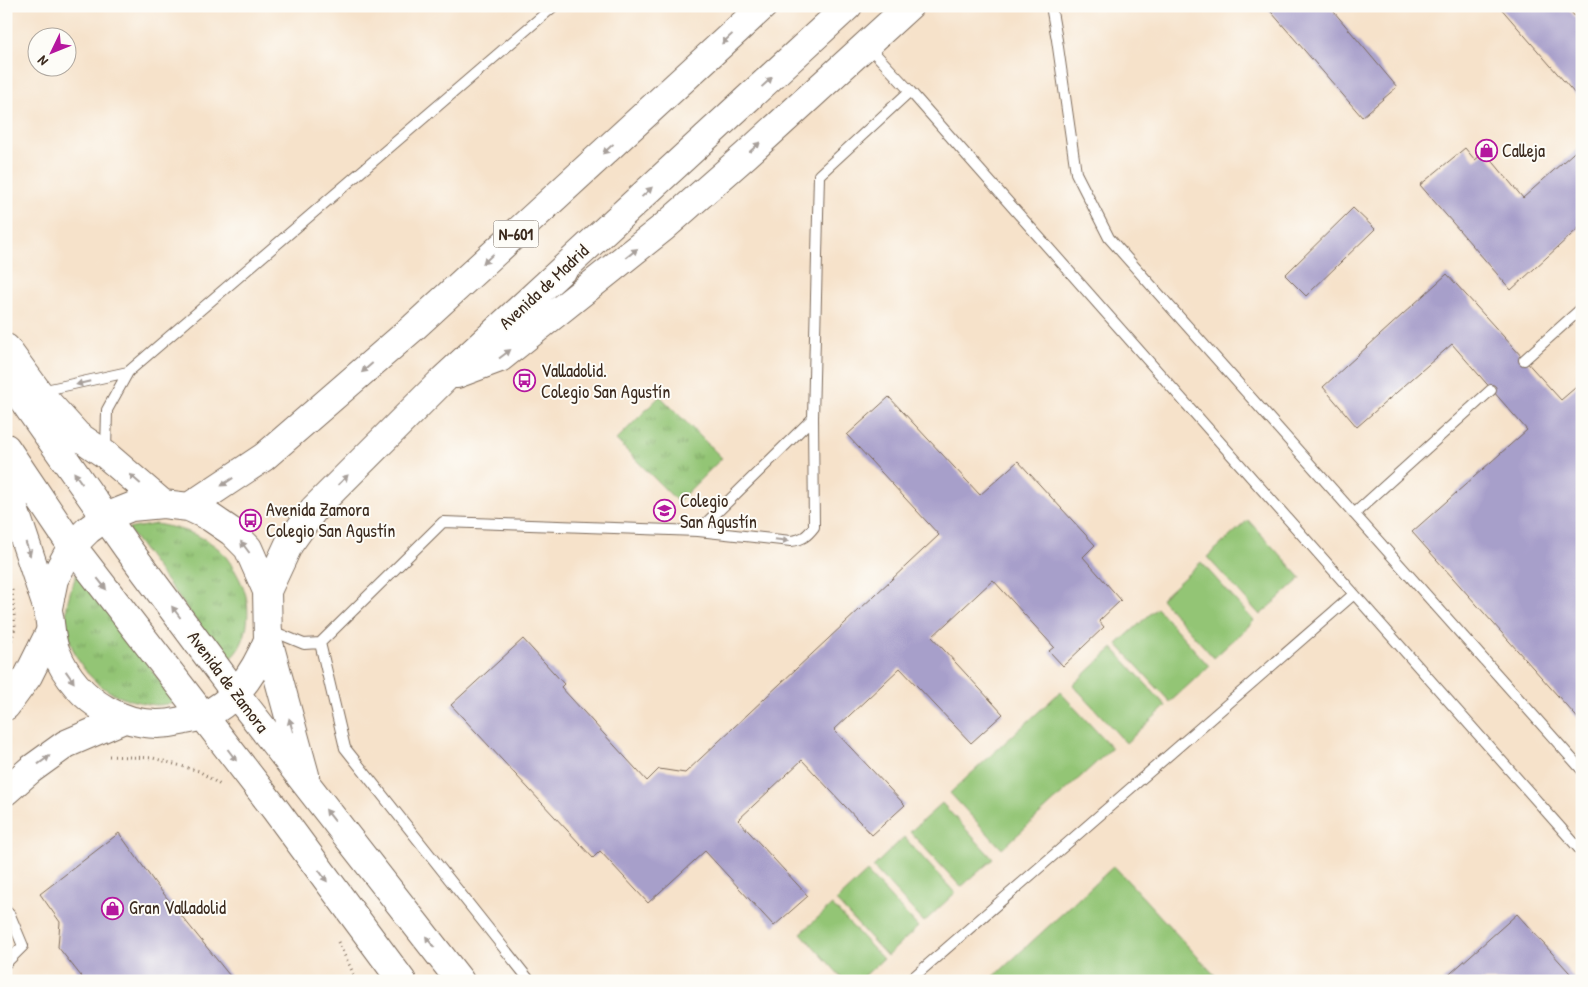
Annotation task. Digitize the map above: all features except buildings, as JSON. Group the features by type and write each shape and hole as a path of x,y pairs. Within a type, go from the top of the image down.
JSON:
{"main road":[{"name":"N-601","path":"176,505 264,457 414,327 763,6"},
{"name":"Avenida de Madrid","path":"267,590 290,544 314,509 444,379 848,6"},
{"path":"444,379 500,358 664,227 909,6"},
{"path":"6,348 38,392 77,435 176,505 210,517 232,532 248,548 267,590 267,635 309,789"},
{"name":"Avenida de Zamora","path":"6,376 106,517 236,694 460,981"},
{"path":"6,448 72,546 275,809 402,981"},
{"path":"6,486 49,620 56,653 66,673 80,691 100,707 124,718 145,724 168,724 202,716 236,694 258,664 267,635"},
{"path":"6,706 28,676 49,620 54,580 72,546 88,530 106,517 131,508 176,505"},
{"path":"6,790 66,744 124,718"}],"lane":[{"path":"106,455 107,410 128,372 554,6"},
{"path":"1051,6 1076,173 1109,238 1582,770"},
{"path":"866,45 910,91 1582,852"},
{"path":"267,635 304,644 320,643 443,522 698,531 790,541 800,540 807,536 814,526 815,518 814,418 819,175 910,91"},
{"path":"1524,360 1582,308"},
{"path":"38,392 128,372"},
{"path":"1354,514 1491,390"},
{"path":"698,531 814,418"},
{"path":"909,981 1354,594"},
{"path":"320,643 345,748 530,981"},
{"path":"6,911 10,915 24,946 6,963"}],"path":[{"path":"8,652 15,627 10,581"},
{"path":"108,756 153,758 199,771 230,791"},
{"path":"336,938 357,981"}],"green space":[{"path":"660,396 722,458 678,502 616,440"},
{"path":"1248,520 1301,578 1260,615 1207,557"},
{"path":"156,524 183,530 208,541 222,552 239,579 246,596 247,623 238,649 226,661 128,529"},
{"path":"1201,562 1254,621 1214,658 1161,599"},
{"path":"79,569 175,702 154,705 119,696 105,689 82,667 69,638 67,622 68,601"},
{"path":"1157,608 1209,666 1170,702 1117,644"},
{"path":"1113,648 1166,706 1126,743 1073,685"},
{"path":"1060,692 1112,748 1002,849 950,793"},
{"path":"942,803 993,859 961,887 910,832"},
{"path":"904,837 955,893 924,922 873,867"},
{"path":"1114,866 1220,981 989,981"},
{"path":"867,872 918,927 887,956 836,901"},
{"path":"832,905 883,959 859,981 845,981 801,933"}],"place":[{"name":"Calleja","path":"1486,151"},
{"name":"Valladolid. Colegio San Agustín","path":"525,381"},
{"name":"Colegio San Agustín","path":"664,511"},
{"name":"Avenida Zamora Colegio San Agustín","path":"250,520"},
{"name":"Gran Valladolid","path":"113,908"}]}
